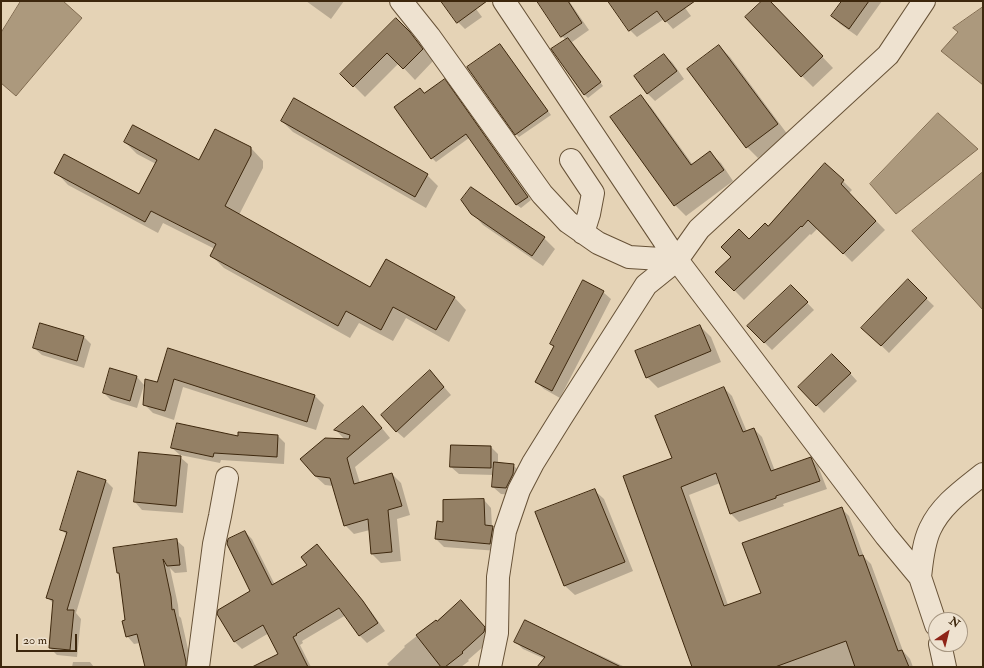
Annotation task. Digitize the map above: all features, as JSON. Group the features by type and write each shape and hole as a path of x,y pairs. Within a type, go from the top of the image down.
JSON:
{"street":[{"path":"401,1 429,36 542,194 568,222 598,243 629,257 677,260"},
{"path":"504,1 677,260 886,536 920,577 932,612"},
{"path":"490,667 497,633 498,577 505,532 519,490 560,418 646,285 677,260 699,229 888,55 924,1"},
{"path":"571,160 593,193 589,214 583,233"},
{"path":"920,577 924,548 929,529 952,499 983,474"},
{"path":"198,667 214,544 227,478"},
{"path":"942,652 945,667"}],"shaded area":[{"path":"21,1 63,1 82,18 16,96 1,83 1,33"},
{"path":"983,7 983,85 941,51 958,32 953,28"},
{"path":"938,113 978,149 896,214 870,184"},
{"path":"983,172 983,310 912,231"}],"building":[{"path":"441,1 487,1 457,23"},
{"path":"537,1 568,1 582,23 561,37"},
{"path":"608,1 695,1 665,22 657,11 629,31"},
{"path":"762,1 770,1 823,56 801,77 745,17"},
{"path":"842,1 869,1 849,29 831,16"},
{"path":"396,18 410,32 423,49 403,69 387,53 353,87 340,74"},
{"path":"568,38 601,82 584,95 551,49"},
{"path":"500,44 548,111 515,135 467,67"},
{"path":"719,45 778,124 746,148 687,69"},
{"path":"664,54 677,71 647,94 634,76"},
{"path":"445,79 528,197 516,205 466,134 431,159 394,107 420,88 424,93"},
{"path":"641,95 691,165 710,151 724,170 674,206 610,117"},
{"path":"294,98 428,174 415,197 281,121"},
{"path":"133,125 199,160 215,129 251,147 251,155 225,206 370,287 386,259 455,297 436,330 393,307 381,330 346,311 338,326 210,256 216,244 151,211 145,222 54,173 64,154 139,194 157,160 124,142"},
{"path":"825,163 844,180 841,184 876,221 843,254 808,220 734,291 715,272 731,257 721,247 739,229 749,239 765,223 768,226"},
{"path":"471,187 545,237 532,256 471,214 461,200"},
{"path":"908,279 927,298 881,346 861,328"},
{"path":"583,280 604,291 552,391 535,382 554,346 550,344"},
{"path":"791,285 808,302 764,343 747,326"},
{"path":"40,323 84,336 77,361 33,348"},
{"path":"700,325 711,351 646,378 635,351"},
{"path":"168,348 315,395 307,422 174,379 165,411 143,405 145,379 157,382"},
{"path":"832,354 851,373 816,406 798,387"},
{"path":"110,368 137,376 130,401 103,393"},
{"path":"430,370 444,387 396,432 381,415"},
{"path":"724,387 743,432 754,428 771,471 811,457 820,481 730,514 716,473 681,487 724,606 761,593 742,543 842,507 859,556 863,555 898,651 902,650 909,667 855,667 846,641 775,667 692,667 623,476 672,458 655,416"},
{"path":"363,406 382,428 347,458 354,484 392,473 402,506 388,510 392,552 371,554 368,519 344,526 330,478 315,476 300,459 325,438 349,439 350,435 334,430"},
{"path":"177,423 238,436 238,432 278,435 277,457 214,453 213,457 171,448"},
{"path":"451,445 491,446 491,468 450,467"},
{"path":"139,452 181,456 176,506 134,502"},
{"path":"494,462 514,464 513,474 506,488 492,487"},
{"path":"78,471 106,480 67,610 74,610 70,650 49,648 53,600 46,598 67,532 60,530"},
{"path":"595,489 625,562 564,586 535,512"},
{"path":"484,499 485,525 493,526 490,544 435,539 437,521 443,522 443,500"},
{"path":"245,531 272,585 307,565 301,557 317,544 363,601 378,623 359,636 339,608 293,637 308,667 252,667 278,654 263,625 234,642 217,614 218,610 250,591 227,544 228,539"},
{"path":"177,539 180,565 167,566 163,559 171,597 172,610 174,609 186,667 145,667 137,634 126,637 122,621 125,620 119,573 117,573 113,548"},
{"path":"461,600 485,627 484,632 462,652 463,653 445,667 441,667 416,635 436,620 437,621"},
{"path":"525,620 621,667 537,667 545,657 514,642"}]}
